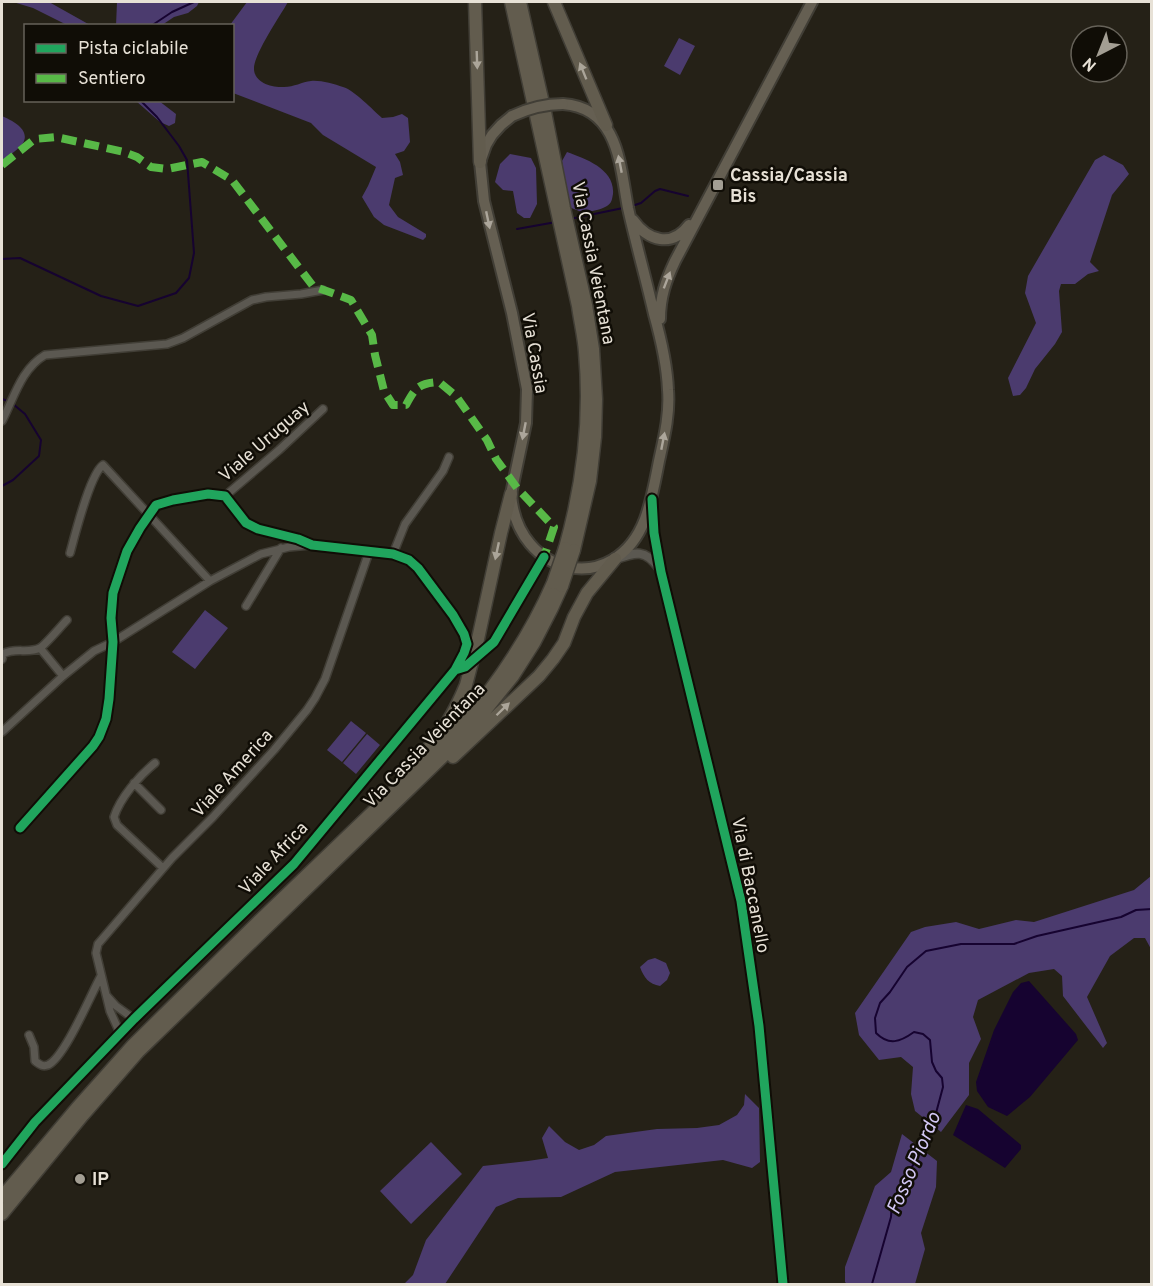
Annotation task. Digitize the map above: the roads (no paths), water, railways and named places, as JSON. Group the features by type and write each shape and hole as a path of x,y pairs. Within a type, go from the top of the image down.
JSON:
{"highway":[{"path":"475,2 480,162"},
{"name":"Via Cassia Veientana","path":"2,1214 138,1052 393,799 457,731 506,669 557,584 570,549 581,479 586,436 585,351 564,225 511,2"},
{"name":"Via Cassia Veientana","path":"520,2 545,112 560,209"},
{"path":"554,2 606,125"},
{"path":"393,799 408,771 448,723 466,685 511,494"},
{"path":"393,799 422,785 538,676 564,643 587,593 615,559"},
{"name":"Via Cassia Veientana","path":"2,1197 133,1045 258,922 371,820"}],"main road":[{"path":"660,337 662,292 675,261 812,2"},
{"path":"480,162 486,145 501,125 526,109 549,104 573,105 588,111 606,125 613,137 660,337 668,379 669,409 652,498 644,523 627,548 615,559"},
{"name":"Via Cassia","path":"480,162 484,201 512,313 527,389 526,423 511,494 513,506 522,532 531,547 544,558 580,569 615,559"},
{"path":"629,210 645,234 661,239 679,235 699,214"}],"street":[{"path":"2,421 28,369 45,355 166,344 183,338 252,300 323,290"},
{"name":"Viale Uruguay","path":"225,496 323,409"},
{"path":"393,554 405,524 442,474 449,457"},
{"path":"70,553 89,491 98,468 103,465 210,581"},
{"path":"20,828 99,737 106,719 109,699 113,593 127,551 156,506 173,500 208,494 225,496 246,523 258,529 312,545"},
{"name":"Via di Baccanello","path":"652,498 653,526 661,572 741,901 759,1026 783,1284"},
{"path":"2,732 94,651 210,581 261,554 281,548 312,545 393,554 409,560 418,568 453,615 464,634 467,644 455,670"},
{"path":"246,606 281,548"},
{"name":"Viale America","path":"120,1033 110,1011 101,976 96,953 98,944 163,868 274,750 315,698 333,659 369,552"},
{"path":"615,559 631,553 643,554 653,561 661,572"},
{"name":"Viale Africa","path":"2,1164 35,1122 120,1033 294,864 455,670 465,667 494,642 544,558"},
{"path":"2,659 3,654 9,650 40,648 67,620"},
{"path":"40,648 63,676"},
{"path":"154,763 134,783 117,809 114,820 163,868"},
{"path":"134,783 161,810"},
{"path":"29,1035 34,1047 35,1061 43,1066 54,1060 101,976"},
{"path":"106,994 116,1006 134,1019"}],"waterway":[{"path":"154,24 172,12 194,2"},
{"path":"2,259 20,258 101,296 138,306 176,293 189,278 194,253 187,160 157,117 142,102"},
{"path":"632,206 641,203 660,189 688,196"},
{"path":"570,219 623,208"},
{"path":"517,229 556,222"},
{"path":"2,399 8,401"},
{"path":"2,486 13,480 39,456 41,440 25,414 13,404"},
{"name":"Fosso Piordo","path":"872,1284 891,1217 892,1202 925,1144 932,1128 943,1087 942,1078 932,1062 930,1040 923,1034 914,1032 899,1040 890,1041 876,1033 875,1018 880,1003 907,967 926,951 961,944 1014,944 1037,936 1121,917 1136,910 1152,909"}],"place":[{"name":"Cassia/Cassia Bis","path":"718,185"},
{"name":"IP","path":"80,1179"}]}
